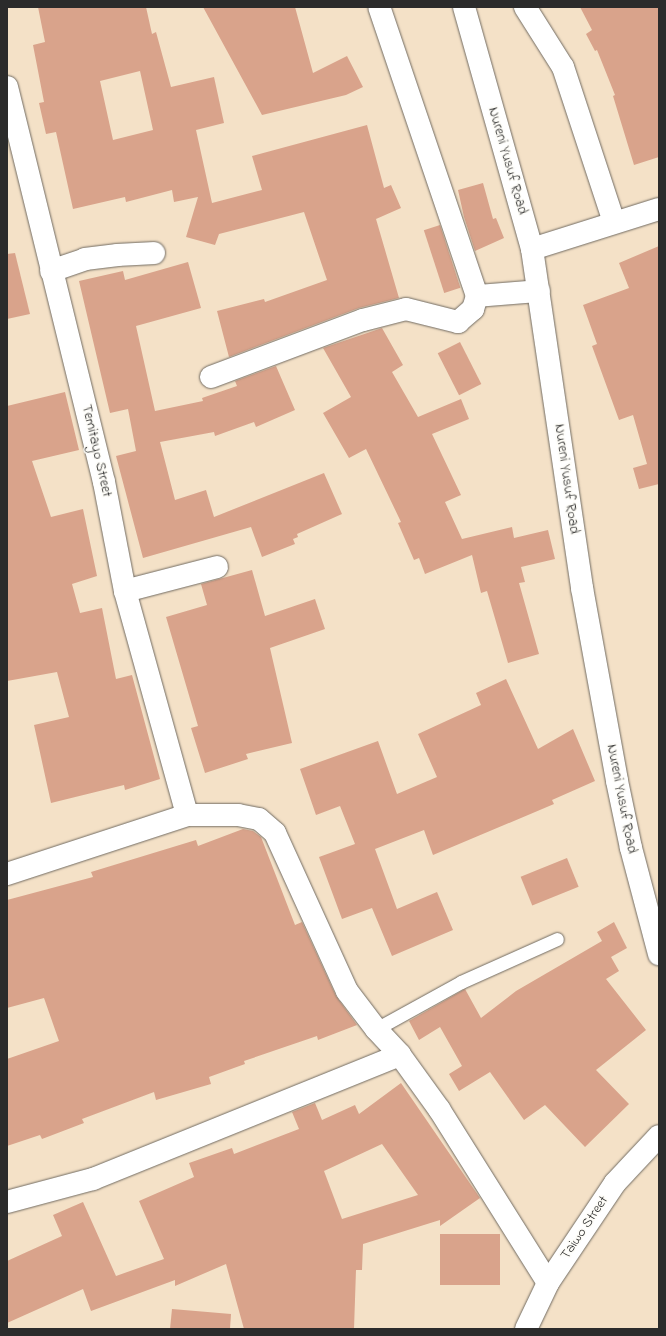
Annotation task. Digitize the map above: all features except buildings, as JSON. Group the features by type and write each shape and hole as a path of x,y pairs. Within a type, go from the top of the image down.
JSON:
{"street":[{"path":"211,377 363,320 406,309 458,322 473,309 477,296 379,7"},
{"name":"Nureni Yusuf Road","path":"464,7 532,249 582,588 615,774 631,848 659,954"},
{"path":"525,7 563,67 614,222"},
{"name":"Temitayo Street","path":"7,87 104,482 125,591 187,815"},
{"path":"532,249 659,209"},
{"path":"51,271 85,260 118,254 154,253"},
{"path":"477,296 538,291"},
{"path":"125,591 217,567"},
{"path":"7,874 187,815 245,816 259,819 275,833 347,991 376,1030 400,1056 439,1109 548,1283"},
{"path":"7,1202 93,1179 400,1056"},
{"name":"Taiwo Street","path":"526,1329 548,1283 615,1183 659,1136"}],"lane":[{"path":"376,1030 461,982 557,939"}]}
